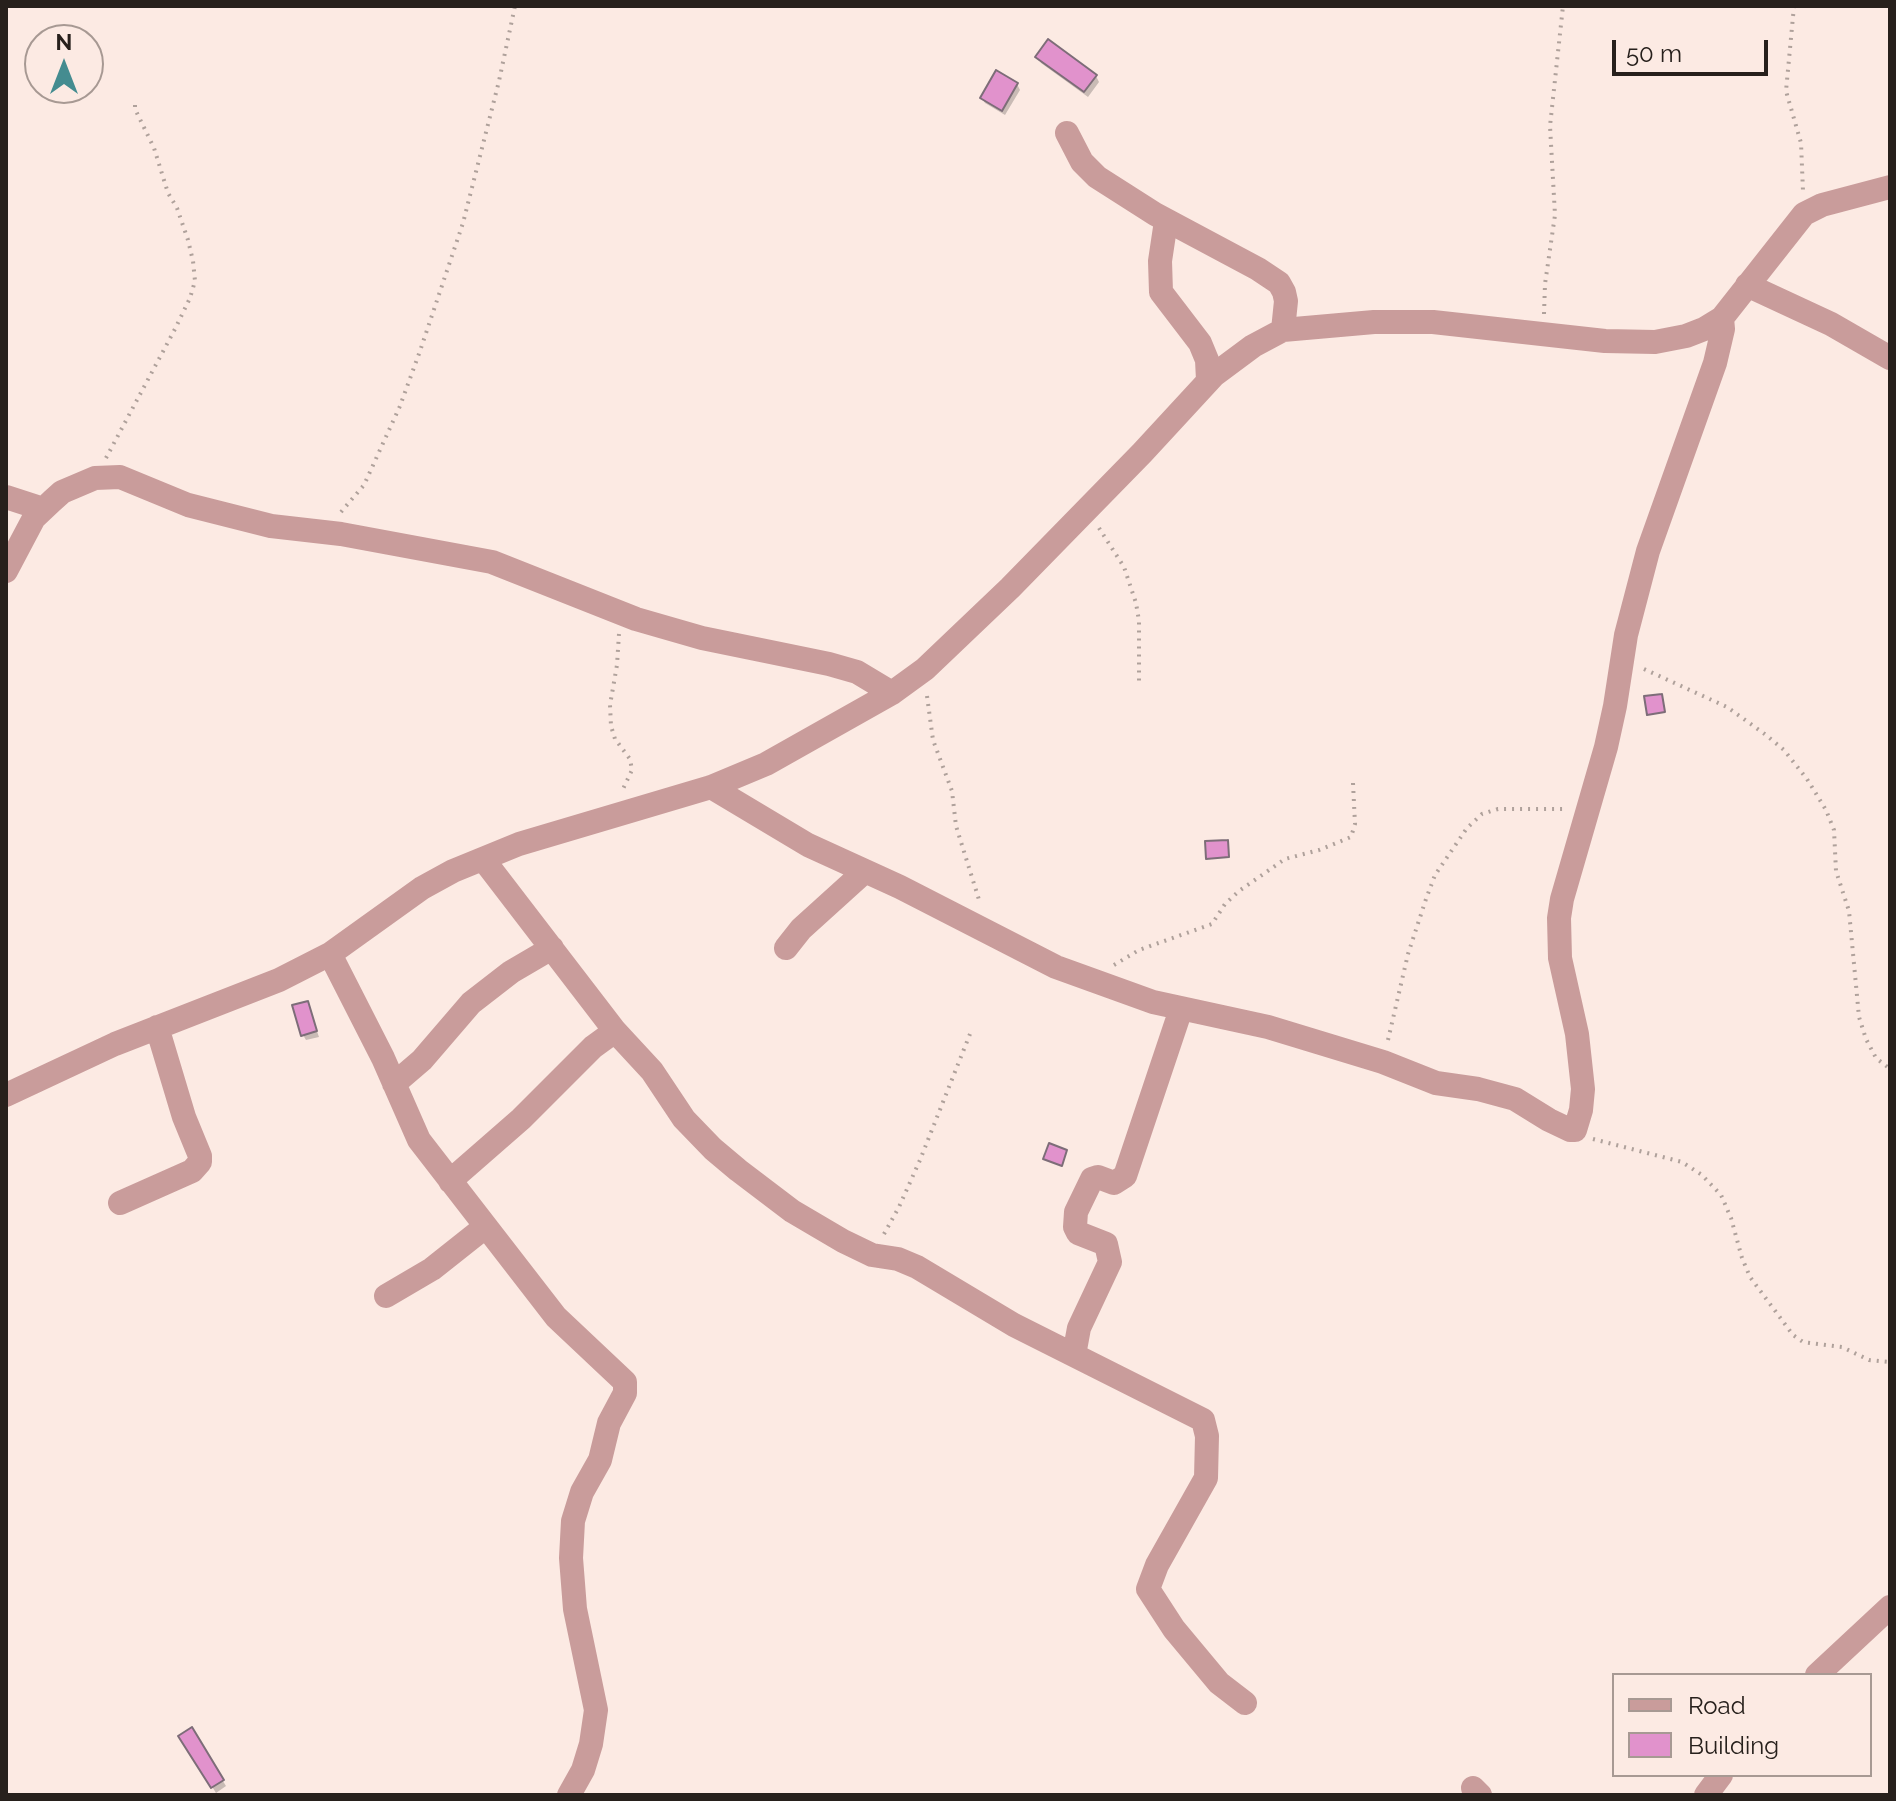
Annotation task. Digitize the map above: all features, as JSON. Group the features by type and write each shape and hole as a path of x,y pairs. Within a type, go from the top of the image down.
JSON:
{"street":[{"path":"1067,133 1082,162 1097,177 1166,221 1279,283 1286,301 1283,330"},
{"path":"6,1095 157,1027 279,980 330,954 422,888 453,871 519,844 711,787 766,764 892,693 925,669 1010,588 1208,380 1253,346 1283,330 1374,322 1433,322 1543,336 1655,342 1695,333 1722,318 1804,214 1822,205 1890,187"},
{"path":"1166,221 1160,261 1161,292 1200,343 1207,360 1208,380"},
{"path":"1747,285 1831,324 1890,358"},
{"path":"711,787 767,823 1056,967 1181,1009 1268,1027 1383,1062 1436,1083 1515,1099 1549,1120 1575,1130 1583,1089 1577,1034 1560,958 1562,899 1615,706 1630,616 1648,551 1715,363 1721,342 1722,318"},
{"path":"6,571 34,518 62,492 95,478 120,477 188,505 233,518 492,562 617,612 702,638 857,672 892,693"},
{"path":"6,497 43,509"},
{"path":"483,859 615,1031 645,1063 684,1119 713,1149 792,1211 872,1255 898,1259 917,1267 1014,1325 1198,1415 1205,1423 1206,1478 1157,1565 1148,1589 1164,1616 1219,1683 1245,1703"},
{"path":"786,948 801,929 864,872"},
{"path":"394,1084 422,1060 471,1003 511,972 552,948"},
{"path":"330,954 419,1140 556,1317 616,1372 626,1386 609,1423 600,1460 582,1492 573,1521 571,1558 575,1609 596,1710 595,1730 583,1770 569,1795"},
{"path":"1074,1355 1079,1328 1110,1262 1106,1244 1078,1233 1075,1227 1076,1212 1092,1179 1098,1177 1114,1183 1125,1176 1181,1009"},
{"path":"120,1203 192,1171 200,1162 157,1027"},
{"path":"450,1181 521,1119 593,1047 615,1031"},
{"path":"386,1296 432,1269 485,1227"},
{"path":"1819,1673 1890,1607"},
{"path":"1706,1795 1720,1777"}],"path":[{"path":"324,532 364,485 400,406 420,351 463,223 515,6"},
{"path":"1543,336 1545,284 1555,215 1550,126 1563,6"},
{"path":"1794,6 1786,91 1801,143 1804,214"},
{"path":"95,478 175,329 195,281 188,240 177,208 164,184 154,148 135,109 135,101"},
{"path":"1087,509 1124,567 1136,603 1139,682"},
{"path":"604,819 632,770 630,759 615,739 611,726 610,705 619,646 617,612"},
{"path":"1622,662 1684,685 1727,707 1784,750 1807,779 1834,830 1836,871 1849,911 1859,1017 1876,1058 1890,1069"},
{"path":"925,669 933,740 952,791 961,847 990,935"},
{"path":"1089,979 1139,950 1212,924 1232,898 1285,859 1351,837 1355,824 1353,783"},
{"path":"1383,1062 1393,1010 1426,899 1435,875 1472,822 1482,814 1507,808 1588,809"},
{"path":"872,1255 899,1207 970,1034"},
{"path":"1575,1130 1592,1139 1682,1162 1702,1175 1721,1195 1750,1277 1793,1335 1803,1342 1842,1347 1869,1360 1890,1362"}],"building":[{"path":"1048,39 1097,75 1084,92 1035,57"},
{"path":"996,70 1018,83 1002,111 980,98"},
{"path":"1662,694 1665,712 1647,715 1644,696"},
{"path":"1228,840 1229,857 1206,859 1205,841"},
{"path":"308,1001 317,1031 301,1036 292,1005"},
{"path":"1049,1143 1067,1150 1062,1166 1043,1159"},
{"path":"192,1727 224,1780 211,1788 178,1736"}]}
